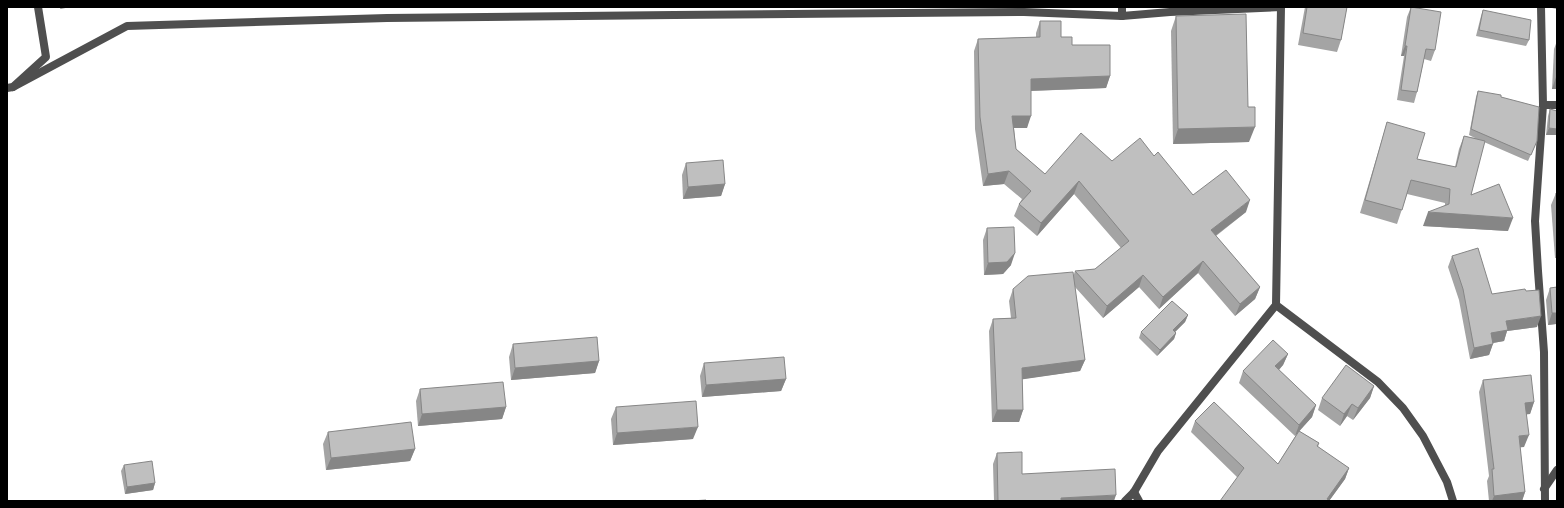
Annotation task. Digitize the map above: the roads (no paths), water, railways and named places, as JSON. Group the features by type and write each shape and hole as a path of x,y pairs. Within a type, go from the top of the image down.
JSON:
{"street":[{"path":"10,88 46,56 38,7"},
{"path":"1122,7 1122,16"},
{"path":"10,88 127,26 387,18 752,11 1024,12 1122,16 1170,12 1281,7 1276,305 1158,451 1134,492 1125,501"},
{"path":"1541,7 1543,105 1536,221 1544,352 1545,501"},
{"path":"1543,105 1557,105"},
{"path":"1276,305 1378,382 1403,408 1423,436 1444,475 1453,501"},
{"path":"1539,501 1544,489 1557,470"},
{"path":"1134,492 1139,501"}]}
